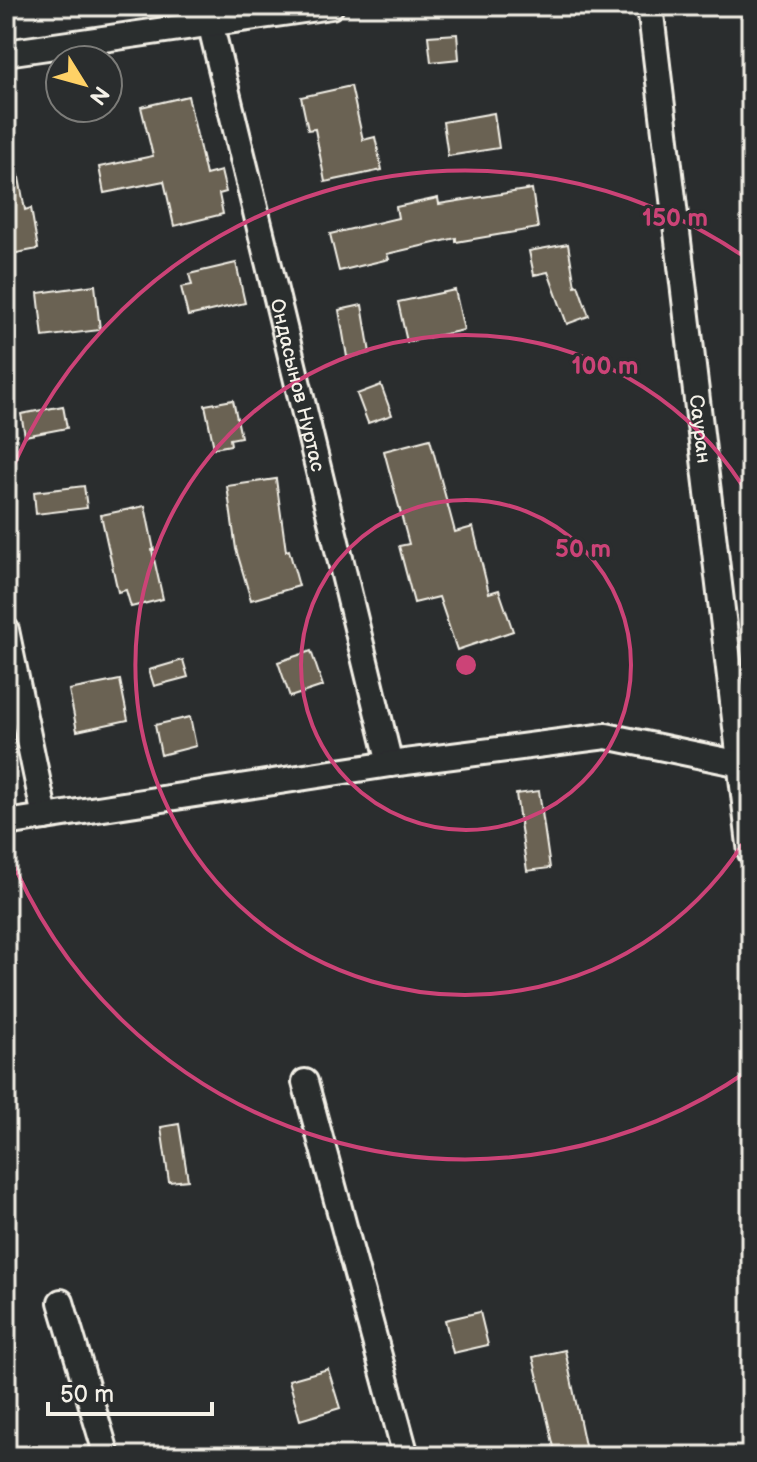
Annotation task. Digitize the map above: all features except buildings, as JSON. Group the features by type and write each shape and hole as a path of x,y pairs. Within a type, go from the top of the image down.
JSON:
{"street":[{"path":"6,53 208,14 331,6"},
{"name":"Сауран","path":"650,6 746,763 751,853"},
{"name":"Ондасынов Нуртас","path":"208,14 390,764"},
{"path":"6,630 45,817"},
{"path":"6,823 390,764 606,736 746,763"},
{"path":"305,1082 406,1456"},
{"path":"61,1302 107,1456"}]}
